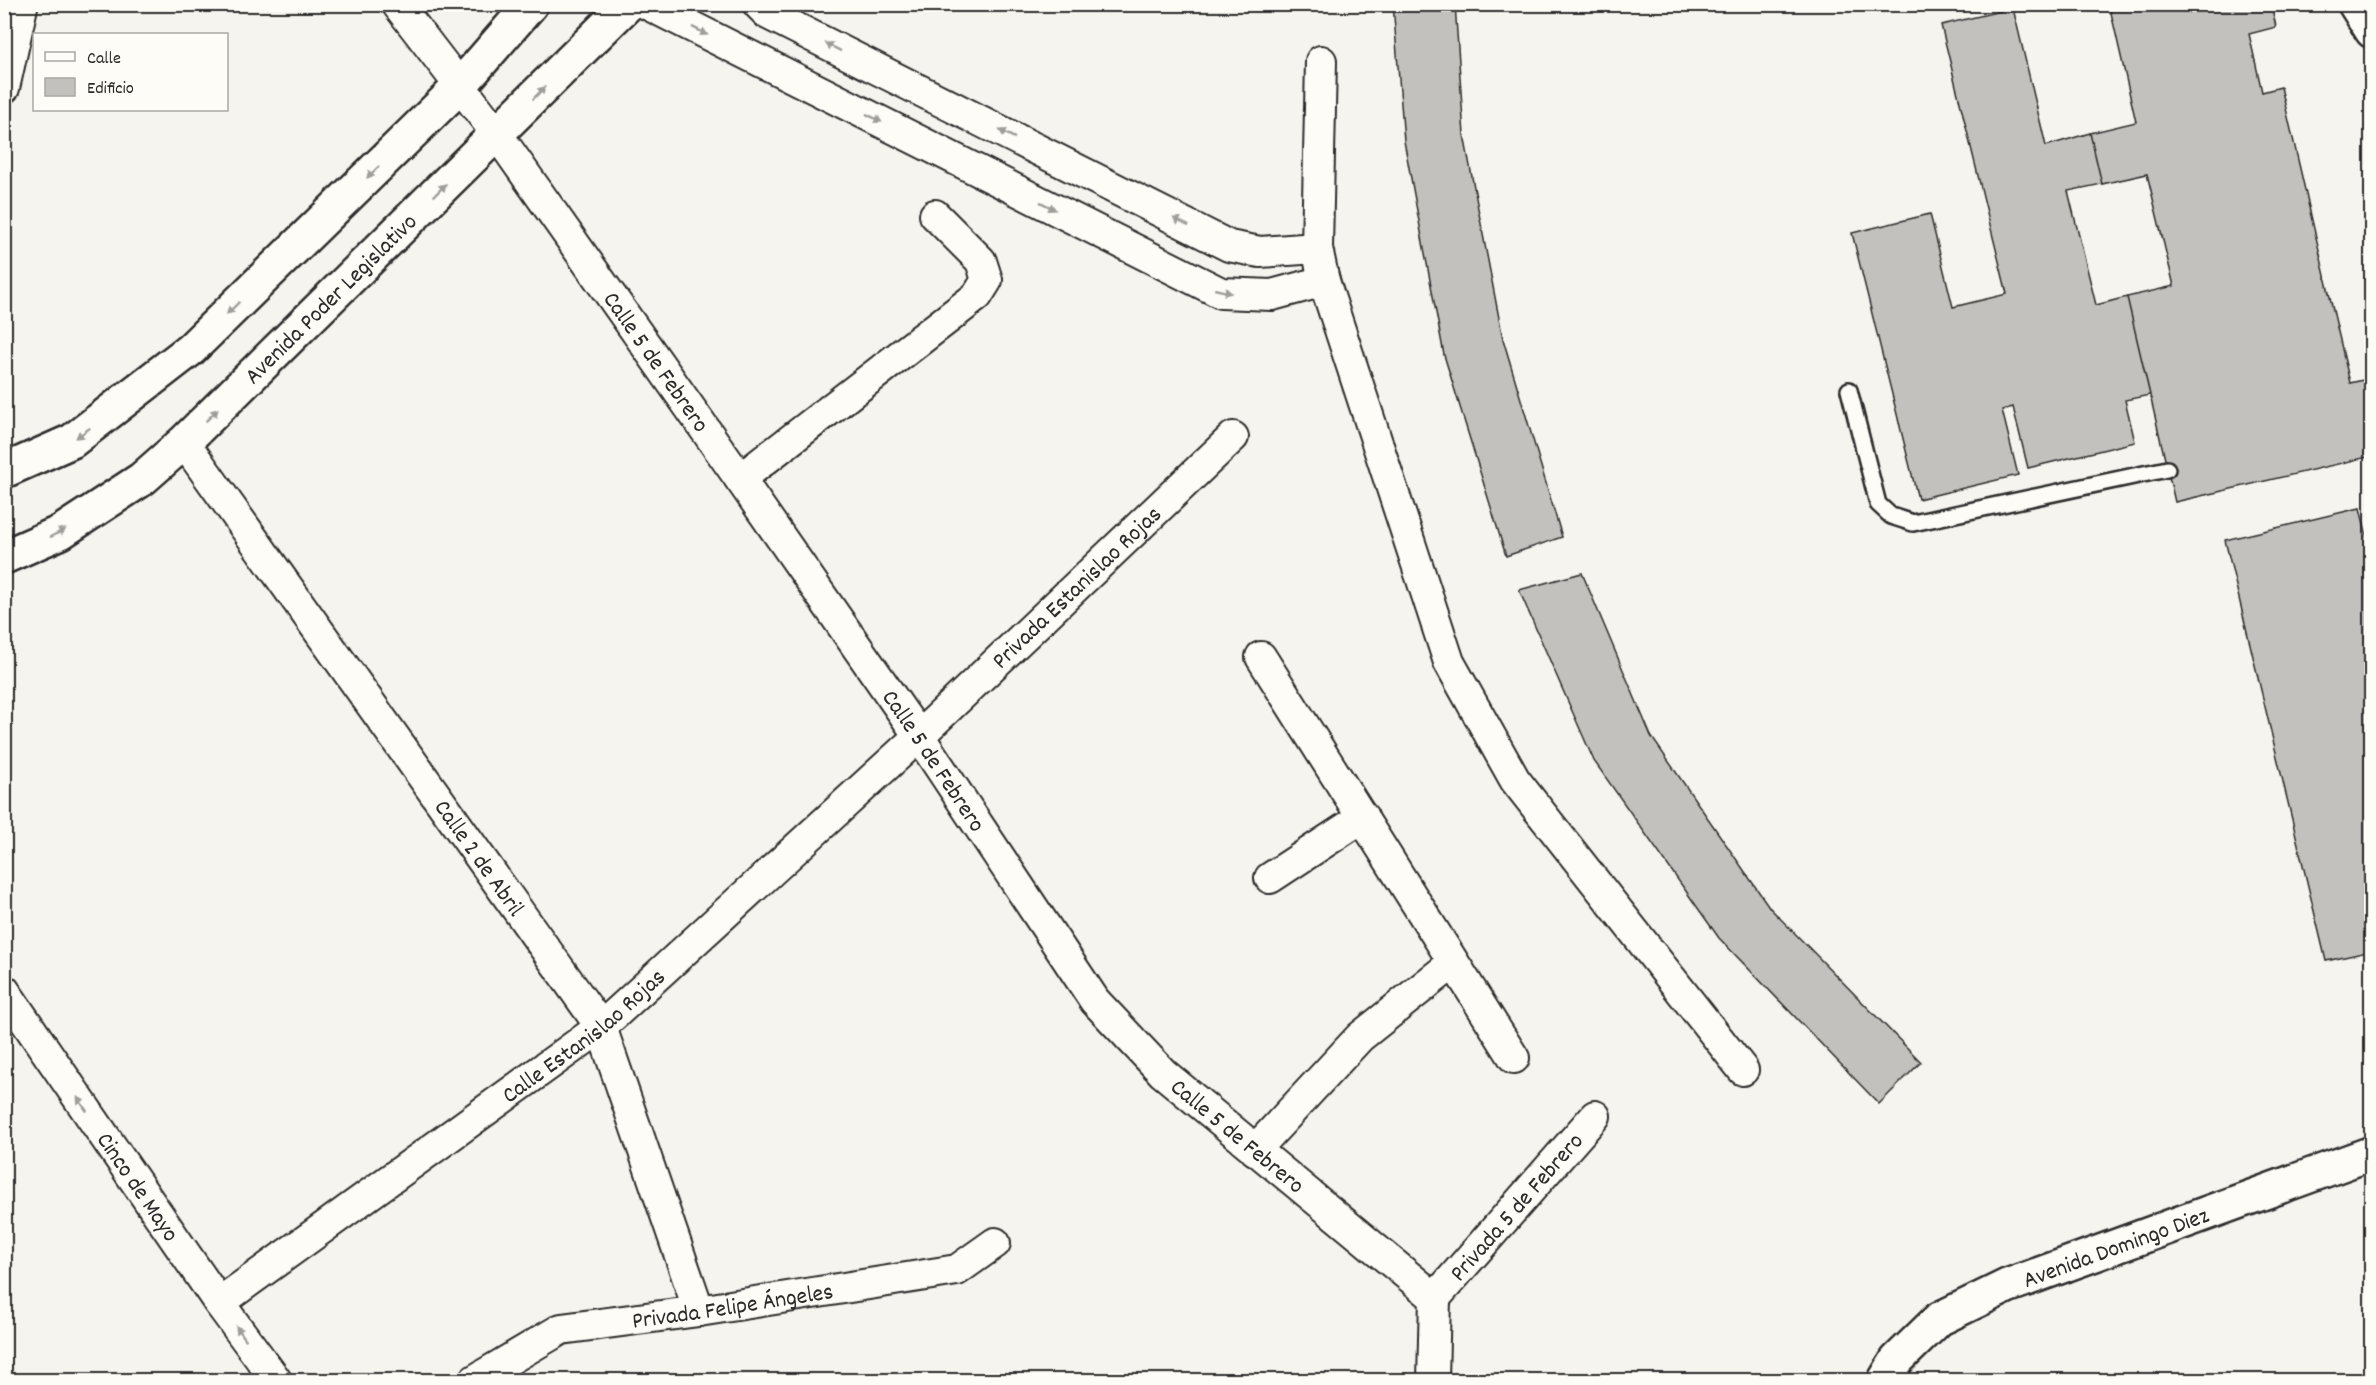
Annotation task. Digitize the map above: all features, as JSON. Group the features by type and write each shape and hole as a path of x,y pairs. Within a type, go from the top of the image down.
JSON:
{"main road":[{"path":"4,471 72,441 191,349 459,87 531,4"},
{"name":"Avenida Poder Legislativo","path":"4,557 61,532 142,478 184,442 628,4"},
{"path":"2355,4 2372,31"},
{"name":"Avenida Domingo Diez","path":"1885,1380 1897,1360 1939,1319 2007,1286 2372,1153"}],"street":[{"name":"Calle 5 de Febrero","path":"397,4 497,134 740,479 919,736 1095,1001 1163,1073 1435,1298"},
{"path":"648,4 1221,293 1272,295 1324,281"},
{"path":"758,4 768,14 1229,246 1260,252 1317,248"},
{"path":"4,88 21,7"},
{"path":"1321,62 1317,248 1324,281 1449,662 1515,780 1743,1070"},
{"path":"740,479 977,296 987,280 981,261 935,215"},
{"name":"Privada Estanislao Rojas","path":"919,736 1233,437"},
{"name":"Calle 2 de Abril","path":"184,442 601,1027 699,1311"},
{"path":"1261,657 1514,1058"},
{"name":"Calle Estanislao Rojas","path":"219,1304 601,1027 919,736"},
{"path":"1270,878 1363,817"},
{"path":"1255,1150 1360,1037 1453,963"},
{"name":"Cinco de Mayo","path":"4,990 219,1304 276,1380"},
{"name":"Privada 5 de Febrero","path":"1435,1298 1595,1116"},
{"name":"Privada Felipe Ángeles","path":"475,1380 561,1329 699,1311 957,1270 995,1243"},
{"path":"1433,1380 1435,1298"}],"lane":[{"path":"1849,390 1878,504 1891,516 1913,523 2167,469"}],"building":[{"path":"1393,4 1455,4 1464,135 1503,339 1562,537 1506,556 1444,355 1404,141"},
{"path":"1999,4 2012,4 2046,146 2090,133 2102,184 2068,191 2096,305 2127,297 2150,395 2125,400 2135,442 2028,468 2013,407 2002,410 2018,475 1918,499 1852,233 1930,214 1953,307 2007,294 1941,25 2001,11"},
{"path":"2109,4 2271,4 2276,27 2249,34 2262,92 2281,87 2350,383 2372,378 2372,456 2175,502 2127,297 2174,286 2147,174 2102,184 2090,133 2136,122"},
{"path":"2360,508 2372,556 2372,951 2326,961 2225,540"},
{"path":"1582,573 1651,736 1770,908 1921,1062 1879,1104 1719,938 1594,761 1519,590"}]}
